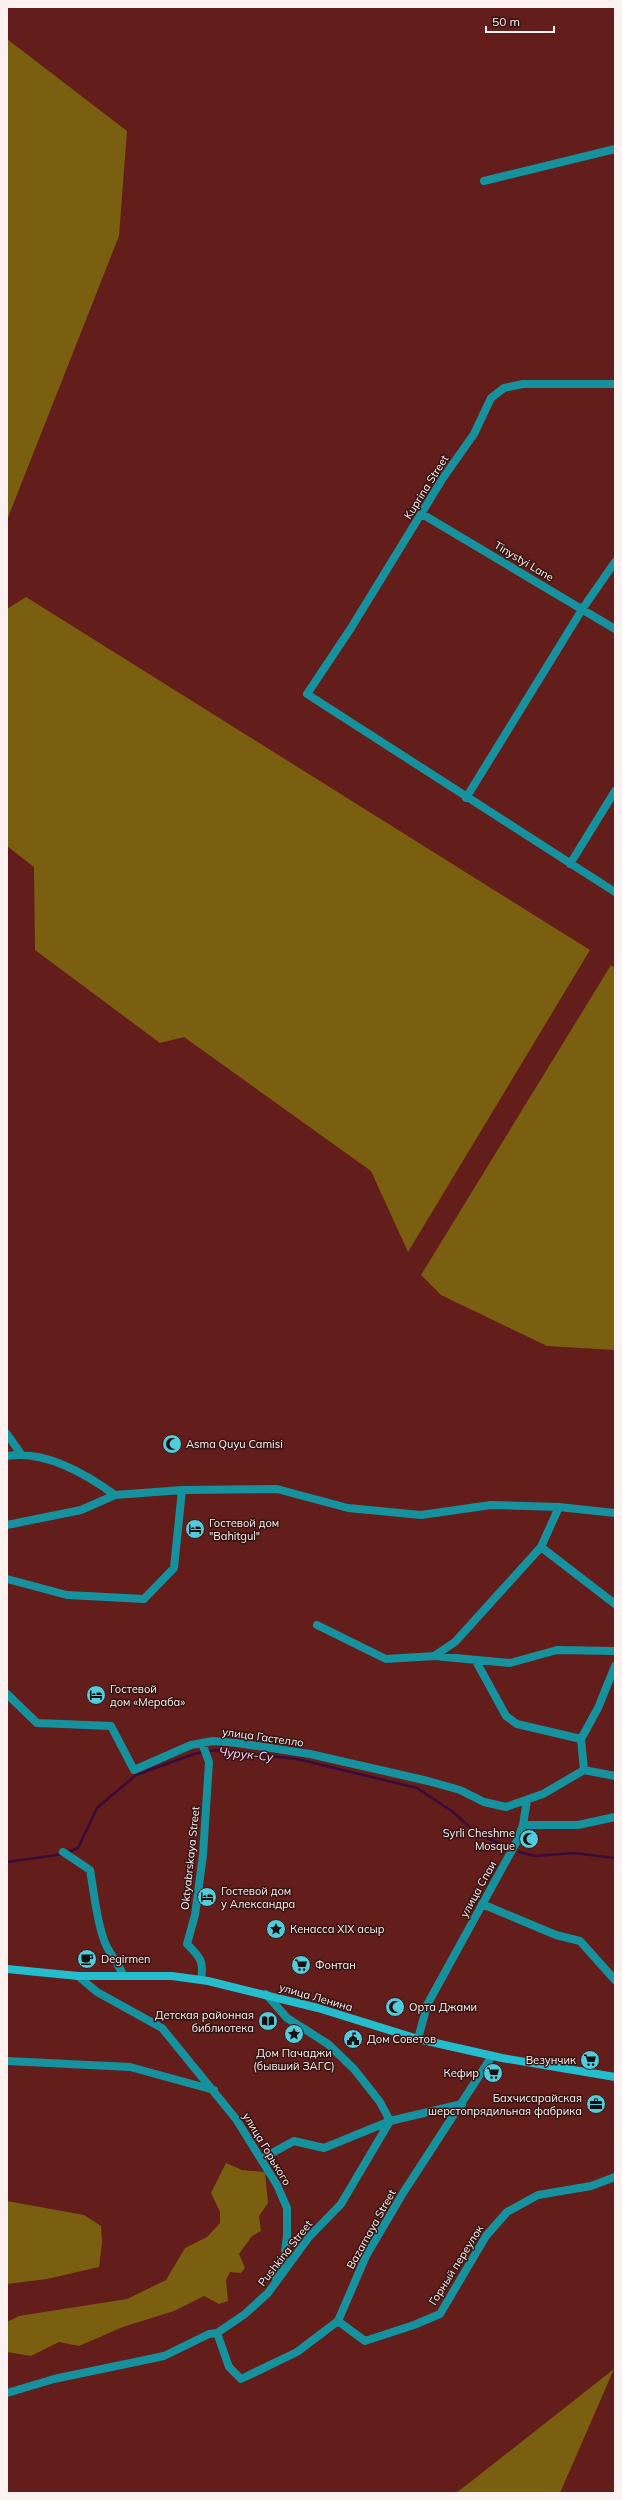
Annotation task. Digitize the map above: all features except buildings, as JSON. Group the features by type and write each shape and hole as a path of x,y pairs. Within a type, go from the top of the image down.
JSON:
{"main road":[{"name":"улица Ленина","path":"7,1969 78,1976 172,1976 201,1980 266,1994 418,2039 492,2056 615,2077"}],"street":[{"path":"484,181 615,149"},
{"name":"Kuprina Street","path":"466,798 307,694 422,514 443,478 474,434 491,398 504,388 523,384 615,384"},
{"name":"Tinystyi Lane","path":"422,514 583,608 615,629"},
{"path":"615,562 583,608 466,798 615,892"},
{"path":"570,864 615,791"},
{"path":"7,1434 21,1454"},
{"path":"7,1456 21,1454 52,1462 94,1480 115,1495"},
{"path":"7,1525 81,1510 115,1495 182,1490 277,1489 348,1508 421,1515 492,1505 559,1507 615,1513"},
{"path":"7,1579 67,1595 144,1599 174,1568 182,1490"},
{"path":"434,1656 455,1642 541,1547 559,1507"},
{"path":"541,1547 615,1604"},
{"path":"317,1625 386,1659 434,1656 510,1663 557,1650 615,1651"},
{"path":"476,1661 506,1716 517,1724 581,1738"},
{"path":"584,1770 581,1738 598,1708 615,1666"},
{"name":"улица Гастелло","path":"7,1694 37,1724 111,1726 134,1770 191,1745 237,1742 310,1754 428,1781 460,1790 484,1802 506,1807 527,1800"},
{"name":"Oktyabrskaya Street","path":"201,1980 204,1966 198,1955 187,1944 195,1915 203,1855 209,1762 205,1756 202,1745"},
{"path":"527,1800 543,1794 584,1770 615,1776"},
{"name":"улица Спаи","path":"418,2039 427,2005 518,1841 524,1825 527,1800"},
{"path":"524,1825 578,1825 615,1817"},
{"path":"66,1853 90,1870 103,1938 108,1951 117,1960 123,1975"},
{"path":"482,1904 556,1935 580,1941 615,1980"},
{"name":"улица Горького","path":"78,1976 96,1992 162,2028 236,2118 277,2185 287,2208 287,2236 284,2260 268,2293"},
{"path":"266,1994 287,2018 328,2044 354,2069 380,2102 390,2121"},
{"name":"Bazarnaya Street","path":"217,2333 229,2367 241,2379 297,2352 338,2321 366,2256 403,2194 492,2056"},
{"path":"7,2061 130,2067 214,2090"},
{"path":"261,2159 294,2142 324,2148 390,2121 462,2104"},
{"name":"Pushkina Street","path":"7,2393 54,2379 164,2356 209,2334 217,2333 245,2314 268,2293 309,2237 342,2204 390,2121"},
{"name":"Горный переулок","path":"338,2321 365,2341 414,2326 440,2314 486,2236 507,2212 538,2195 590,2186 615,2177"}],"shaded area":[{"path":"7,39 127,131 119,236 7,520"},
{"path":"26,597 590,950 408,1252 371,1171 184,1037 160,1043 35,950 34,867 7,846 7,609"},
{"path":"611,965 615,968 615,1350 547,1346 441,1295 421,1275"},
{"path":"226,2163 242,2170 265,2172 268,2203 259,2216 261,2231 252,2236 239,2254 245,2268 241,2273 230,2272 226,2280 228,2301 219,2304 204,2296 174,2311 123,2327 79,2346 59,2342 31,2356 7,2352 7,2322 19,2316 127,2299 166,2280 185,2248 207,2237 220,2223 220,2212 211,2193"},
{"path":"7,2201 84,2215 101,2226 102,2243 99,2267 47,2279 7,2284"},
{"path":"614,2369 560,2493 456,2493 473,2480"}],"waterway":[{"name":"Чурук-Су","path":"68,1852 78,1848 97,1808 136,1775 194,1754 216,1750 297,1759 417,1788 453,1812 476,1833 507,1847"},
{"name":"Чурук-Су","path":"519,1852 535,1856 574,1853 615,1858"},
{"name":"Чурук-Су","path":"7,1862 64,1854"}],"place":[{"name":"Asma Quyu Camisi","path":"172,1444"},
{"name":"Гостевой дом \"Bahitgul\"","path":"195,1529"},
{"name":"Гостевой дом «Мераба»","path":"96,1695"},
{"name":"Syrli Cheshme Mosque","path":"529,1839"},
{"name":"Гостевой дом у Александра","path":"207,1897"},
{"name":"Кенасса XIX асыр","path":"276,1929"},
{"name":"Degirmen","path":"87,1959"},
{"name":"Фонтан","path":"301,1965"},
{"name":"Орта Джами","path":"395,2007"},
{"name":"Детская районная библиотека","path":"268,2021"},
{"name":"Дом Пачаджи (бывший ЗАГС)","path":"294,2034"},
{"name":"Дом Советов","path":"353,2039"},
{"name":"Везунчик","path":"590,2060"},
{"name":"Кефир","path":"493,2073"},
{"name":"Бахчисарайская шерстопрядильная фабрика","path":"596,2104"}]}
